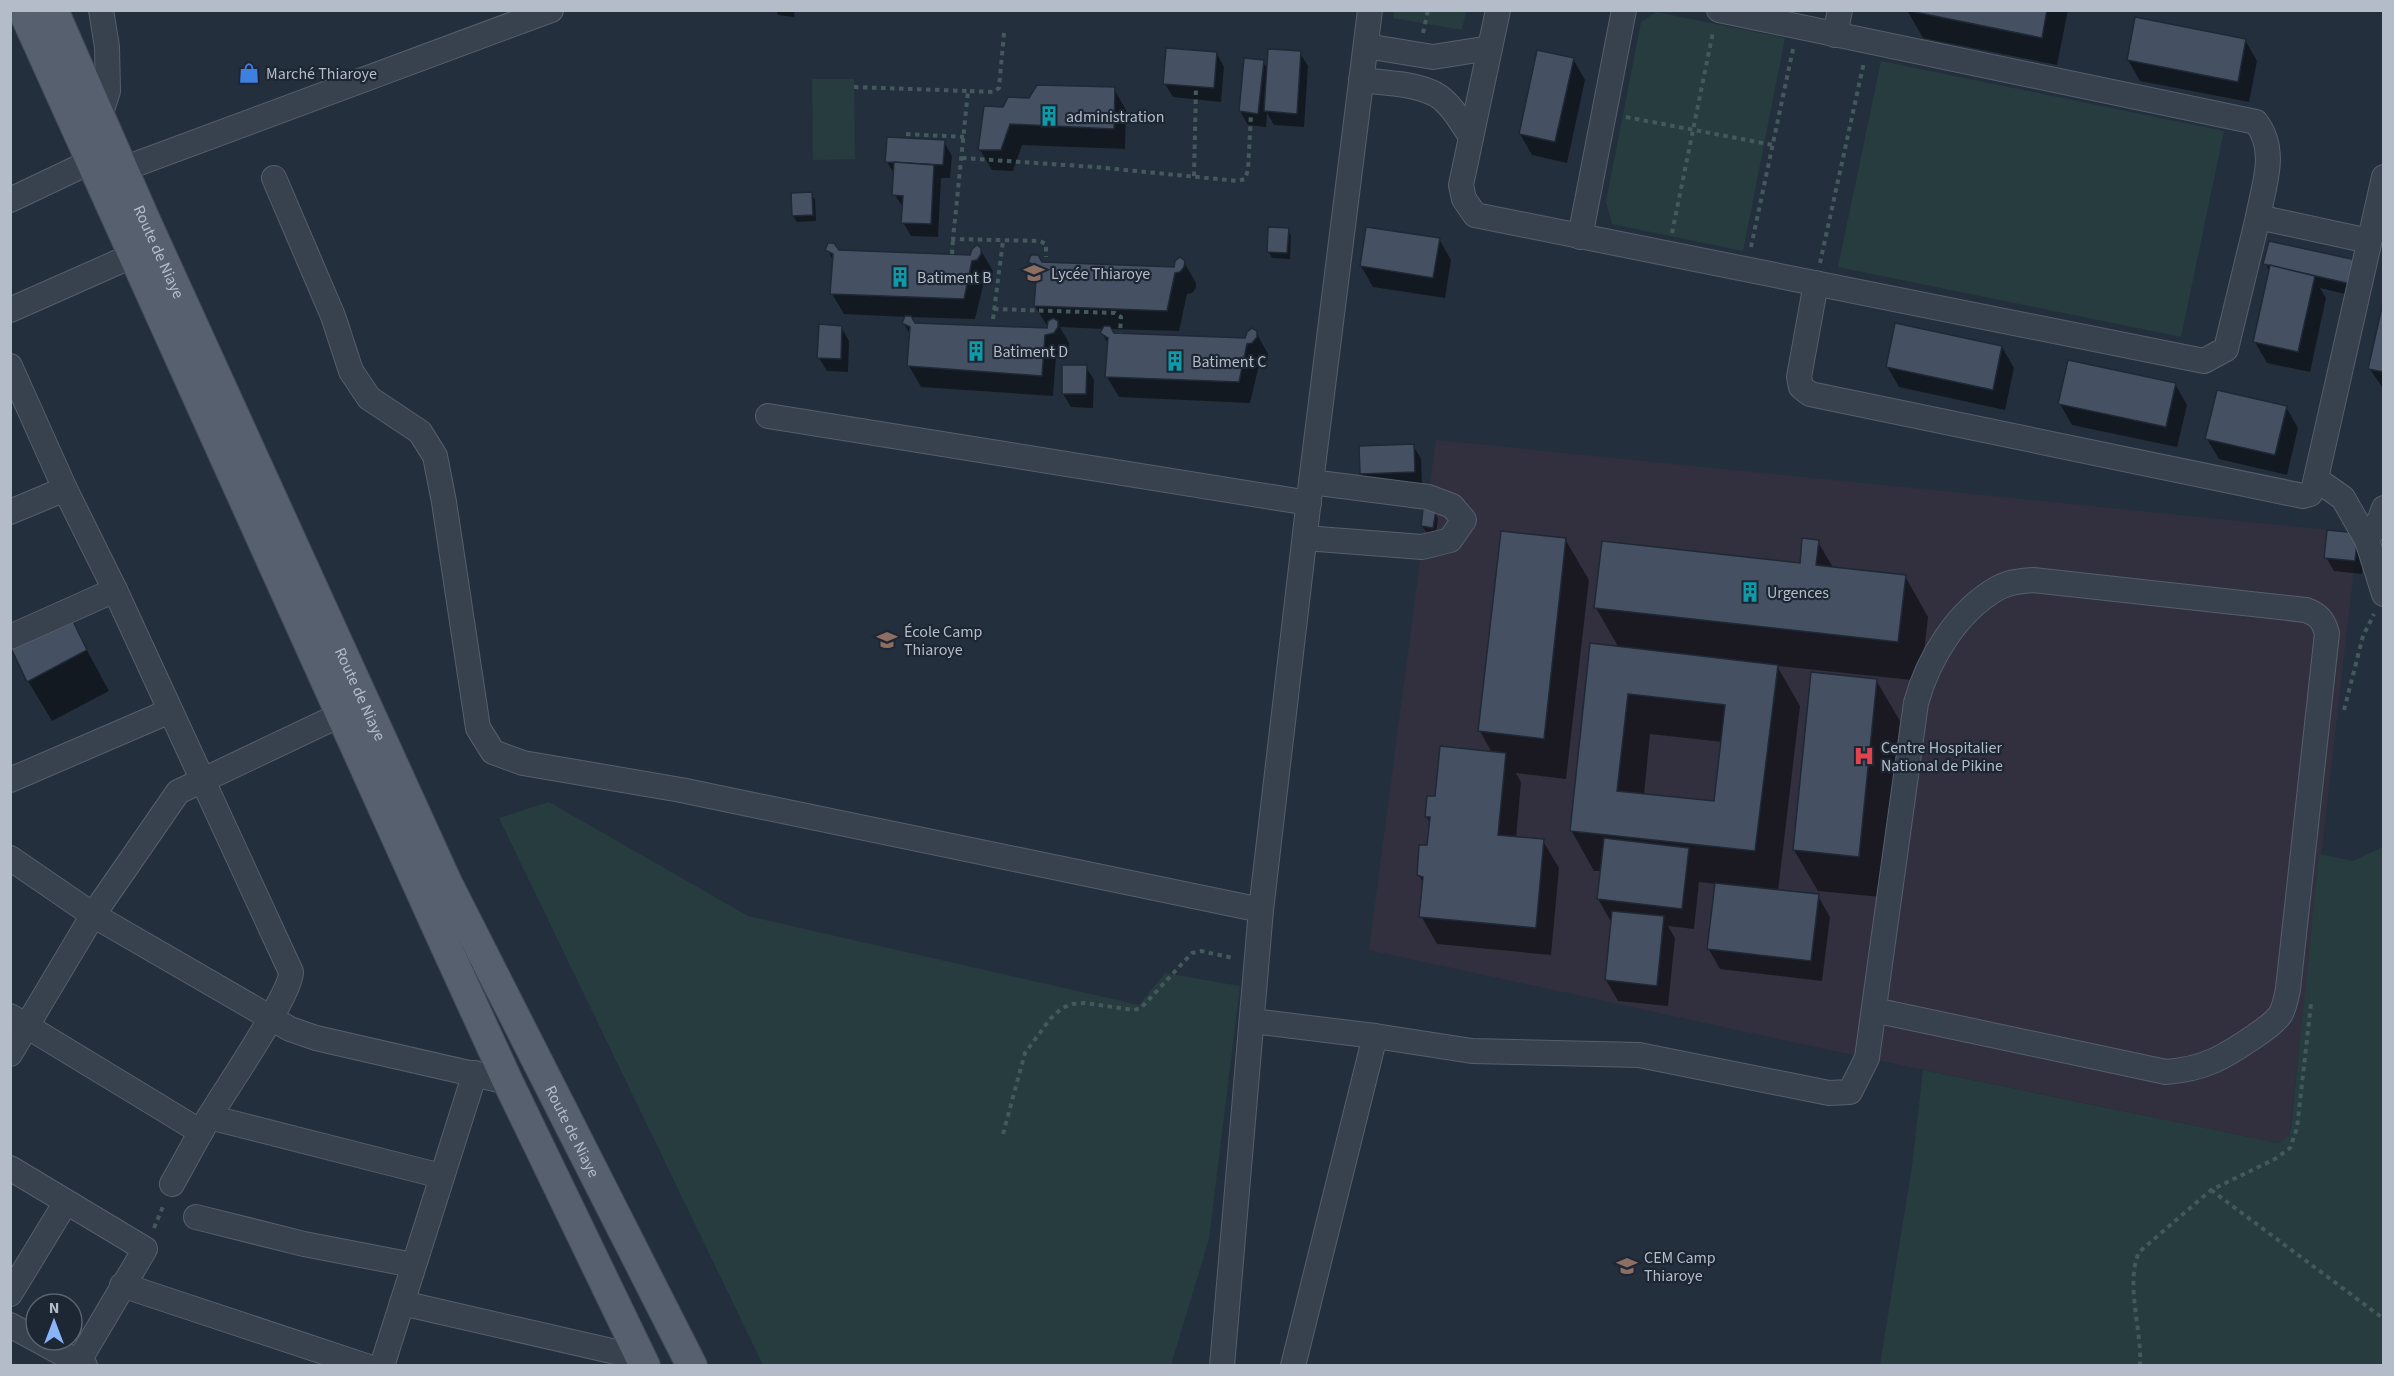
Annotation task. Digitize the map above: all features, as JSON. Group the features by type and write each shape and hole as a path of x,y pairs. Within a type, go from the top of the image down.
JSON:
{"main road":[{"name":"Route de Niaye","path":"23,10 104,169 134,235 159,279 447,883 692,1365"},
{"name":"Route de Niaye","path":"52,10 100,116 104,169"},
{"name":"Route de Niaye","path":"159,279 340,715 508,1082 644,1362"}],"street":[{"path":"100,116 108,91 107,47 101,10"},
{"path":"10,200 104,169 516,17 551,10"},
{"path":"1222,1365 1261,910 1370,10"},
{"path":"1498,10 1461,185 1464,199 1475,215 2204,361 2226,349 2258,217 2269,154 2265,134 2256,122 1869,41 1717,16"},
{"path":"1580,237 1624,10"},
{"path":"1835,35 1840,10"},
{"path":"1366,46 1433,57 1490,48"},
{"path":"1361,80 1413,87 1437,95 1452,110 1471,137"},
{"path":"1816,283 1799,377 1801,387 1810,394 2303,496 2310,494 2314,487 2384,177"},
{"path":"274,178 333,316 351,371 369,398 420,432 435,456 478,728 493,752 523,763 681,790 1261,910"},
{"path":"2258,217 2369,241"},
{"path":"10,310 134,235"},
{"path":"10,366 65,489 115,590 291,972 289,982 270,1018 172,1184"},
{"path":"768,416 1310,492 1428,497 1452,506 1464,520 1450,540 1422,547 1305,538"},
{"path":"2316,479 2343,498 2367,540 2384,594"},
{"path":"10,512 65,489"},
{"path":"2367,540 2384,508"},
{"path":"1252,1021 1472,1051 1639,1055 1829,1093 1850,1092 1867,1058 1917,703 1929,666 1947,637 1969,612 1999,587 2033,580 2306,610 2317,614 2324,623 2327,633 2288,988 2285,1004 2274,1023 2228,1055 2210,1064 2190,1070 2166,1072 1874,1010"},
{"path":"10,637 115,590"},
{"path":"10,780 170,711"},
{"path":"10,1054 19,1021 174,796 202,779 340,715"},
{"path":"10,858 93,915 290,1029 316,1038 508,1082"},
{"path":"19,1021 205,1125 441,1176"},
{"path":"1293,1365 1375,1036"},
{"path":"382,1365 475,1073"},
{"path":"10,1168 145,1249 122,1285 80,1364 10,1325"},
{"path":"10,1294 66,1202"},
{"path":"196,1217 304,1244 413,1265"},
{"path":"122,1285 366,1365"},
{"path":"402,1303 644,1362"}],"path":[{"path":"1668,254 1717,16"},
{"path":"1746,269 1798,28"},
{"path":"854,87 993,92 999,88 1004,33"},
{"path":"1816,283 1869,41"},
{"path":"1194,176 1196,87"},
{"path":"952,254 968,91"},
{"path":"1605,113 1773,145"},
{"path":"962,158 1095,166 1238,181 1245,179 1248,170 1251,114"},
{"path":"906,134 964,137"},
{"path":"953,239 1044,242 1046,257"},
{"path":"993,319 1003,241"},
{"path":"994,309 1115,313 1121,317 1120,333"},
{"path":"1003,1134 1025,1053 1035,1036 1062,1008 1085,1003 1134,1010 1141,1008 1192,952 1201,951 1257,963"},
{"path":"145,1249 172,1184"},
{"path":"2211,1190 2384,1319"}],"shaded area":[{"name":"Centre Hospitalier National de Pikine","path":"1436,440 2358,533 2289,1136 2278,1143 1867,1058 1369,950"}],"green space":[{"path":"1394,10 1466,11 1462,30 1393,18"},
{"path":"1656,12 1785,38 1743,251 1612,224 1606,202 1641,22"},
{"path":"1881,61 2224,131 2181,337 1838,267"},
{"path":"812,79 854,79 855,159 813,160"},
{"path":"549,802 748,916 1139,1005 1165,973 1240,986 1209,1239 1171,1365 763,1365 499,818"},
{"path":"2383,847 2383,1365 1880,1365 1912,1166 1923,1070 2278,1143 2289,1136 2291,1128 2319,854 2353,861"}],"building":[{"path":"1905,10 2047,10 2042,38"},
{"path":"2135,17 2246,39 2238,82 2127,60"},
{"path":"1166,48 1217,52 1214,88 1163,84"},
{"path":"1268,49 1301,51 1297,114 1264,111"},
{"path":"1537,50 1574,58 1555,142 1519,134"},
{"path":"1244,58 1264,60 1258,114 1239,111"},
{"name":"administration","path":"1037,85 1115,87 1114,129 1010,124 1001,150 978,150 984,106 1003,107 1008,97 1029,98"},
{"path":"887,137 945,140 943,165 885,162"},
{"path":"894,162 934,165 931,224 901,223 903,196 892,195"},
{"path":"812,192 813,215 792,216 791,193"},
{"path":"1268,227 1289,228 1287,253 1267,252"},
{"path":"1366,227 1440,238 1433,278 1360,266"},
{"path":"2269,241 2356,260 2351,284 2263,264"},
{"name":"Batiment B","path":"828,243 834,243 839,250 970,255 972,249 977,245 981,248 981,254 977,260 972,261 964,299 830,294 833,254 825,250"},
{"path":"1031,255 1038,255 1042,262 1174,267 1175,261 1180,257 1185,261 1180,272 1175,273 1167,311 1034,306 1037,267 1028,262"},
{"path":"2270,265 2315,276 2298,352 2253,342"},
{"path":"2384,298 2384,372 2368,369"},
{"name":"Batiment D","path":"905,316 911,316 915,323 1047,328 1048,321 1053,318 1058,321 1058,327 1054,333 1045,335 1042,376 907,366 910,327 902,323"},
{"path":"1895,323 2002,346 1993,390 1886,367"},
{"path":"819,324 842,326 841,359 817,358"},
{"name":"Batiment C","path":"1104,326 1110,326 1114,333 1245,338 1247,332 1252,328 1257,331 1257,337 1252,343 1247,344 1239,382 1105,377 1108,338 1100,333"},
{"path":"2068,360 2176,383 2166,427 2058,404"},
{"path":"1062,365 1087,365 1086,394 1062,394"},
{"path":"2217,390 2287,406 2275,455 2205,439"},
{"path":"1414,444 1415,472 1360,474 1359,446"},
{"path":"1423,509 1436,511 1433,528 1421,526"},
{"path":"2327,530 2358,533 2355,561 2324,558"},
{"path":"1501,531 1566,538 1544,739 1478,731"},
{"name":"Urgences","path":"1802,538 1819,540 1816,565 1906,575 1898,642 1594,608 1602,541 1800,563"},
{"path":"70,615 87,650 27,682 10,646"},
{"path":"1590,643 1778,665 1755,851 1570,831","holes":["1628,694 1725,705 1714,801 1617,791"]},
{"path":"1811,672 1877,679 1859,857 1793,850"},
{"path":"1440,746 1506,753 1498,835 1544,839 1536,928 1419,917 1423,877 1417,875 1419,845 1427,845 1430,817 1425,817 1427,796 1435,796"},
{"path":"1604,838 1689,848 1682,909 1597,899"},
{"path":"1715,883 1819,894 1811,961 1707,949"},
{"path":"1612,911 1664,916 1657,986 1605,980"}],"place":[{"name":"Marché Thiaroye","path":"249,73"},
{"name":"administration","path":"1049,116"},
{"name":"Lycée Thiaroye","path":"1034,273"},
{"name":"Batiment B","path":"900,277"},
{"name":"Batiment D","path":"976,351"},
{"name":"Batiment C","path":"1175,361"},
{"name":"Urgences","path":"1750,592"},
{"name":"École Camp Thiaroye","path":"887,640"},
{"name":"Centre Hospitalier National de Pikine","path":"1864,756"},
{"name":"CEM Camp Thiaroye","path":"1627,1266"}]}
